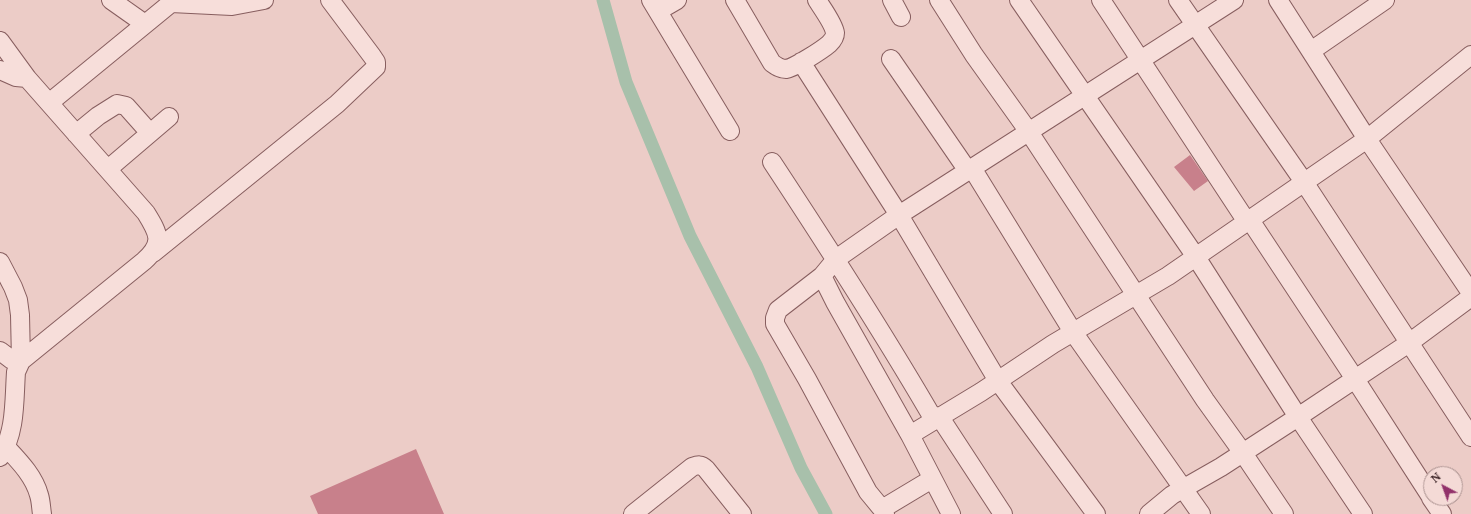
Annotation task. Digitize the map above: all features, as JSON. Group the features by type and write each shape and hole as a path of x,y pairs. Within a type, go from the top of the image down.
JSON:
{"street":[{"path":"111,0 145,24"},
{"path":"49,103 173,2 232,6 264,0"},
{"path":"12,361 153,253 337,104 376,67 376,62 372,56 330,0"},
{"path":"678,0 655,6 730,131"},
{"path":"735,0 772,63 779,68 787,69 829,44 834,38 835,33 833,28 817,0"},
{"path":"892,0 901,18"},
{"path":"939,0 974,55 1029,132 1205,400 1284,514"},
{"path":"1019,0 1196,257 1298,417 1363,514"},
{"path":"1101,0 1355,379 1423,485"},
{"path":"1178,0 1304,182 1471,437"},
{"path":"932,479 884,512 868,492 807,379 775,324 775,318 778,310 822,276 836,259 899,215 1234,0"},
{"path":"1278,0 1367,138 1471,293"},
{"path":"1311,51 1385,0"},
{"path":"0,41 27,78 146,213 156,230 157,243 153,253"},
{"path":"910,435 998,381 1073,332 1168,276 1367,138 1471,55"},
{"path":"891,59 970,170 1073,332 1201,514"},
{"path":"801,62 899,215 998,381 1096,514"},
{"path":"0,70 16,77 27,78"},
{"path":"76,134 98,116 117,104 126,106 150,133"},
{"path":"108,169 169,117"},
{"path":"772,162 836,259 937,418 1003,514"},
{"path":"0,262 18,300 20,315 12,361"},
{"path":"822,276 835,302 910,435 951,514"},
{"path":"0,284 10,309 12,361 13,418 3,452 24,468 33,481 39,494 42,514"},
{"path":"1149,514 1172,495 1243,453 1409,343 1471,297"},
{"path":"633,514 692,467 702,465 742,514"}],"building":[{"path":"1190,155 1208,181 1194,191 1174,167"},
{"path":"416,449 444,514 318,514 310,496"}],"waterway":[{"path":"603,0 626,82 690,236 757,367 801,468 826,514"}]}
